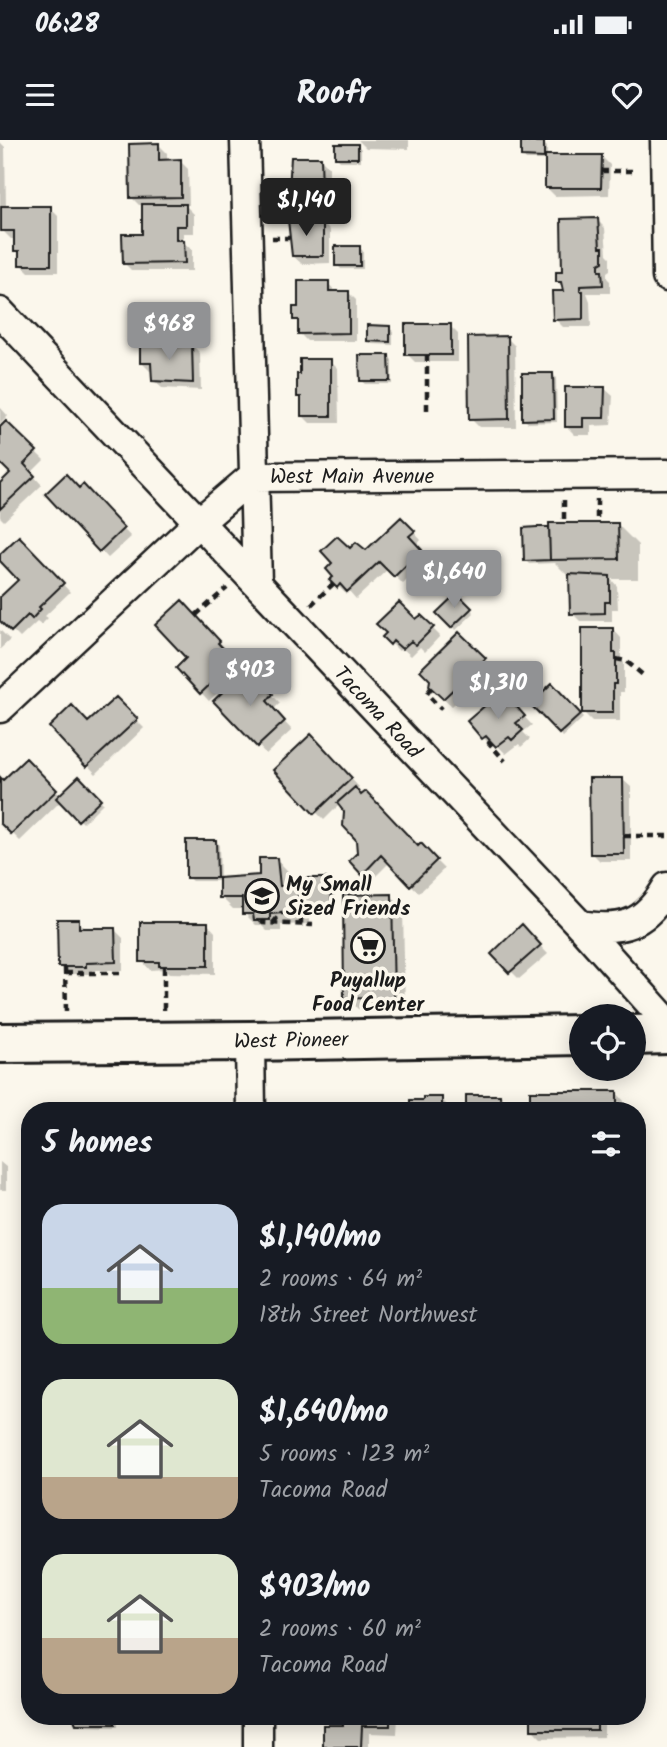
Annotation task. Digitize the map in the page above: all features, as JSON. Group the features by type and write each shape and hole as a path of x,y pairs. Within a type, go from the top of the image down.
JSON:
{"main road":[{"path":"646,1035 667,1034"},
{"name":"West Pioneer","path":"0,1043 569,1035"}],"street":[{"path":"245,140 252,477 251,577"},
{"path":"665,140 667,277"},
{"name":"Tacoma Road","path":"0,312 580,925 667,1022"},
{"name":"West Main Avenue","path":"0,708 198,523 252,477 667,474"},
{"path":"580,925 616,928 628,925 650,911 667,887"},
{"path":"250,1041 251,1102"},
{"path":"258,1725 258,1747"}],"path":[{"path":"601,171 637,171"},
{"path":"427,355 427,411"},
{"path":"196,615 251,577"},
{"path":"616,659 626,661 643,675"},
{"path":"431,688 427,694 441,709"},
{"path":"491,741 489,744 505,761"},
{"path":"624,836 667,836"},
{"path":"272,923 281,913 301,913 301,925"},
{"path":"261,920 262,923 313,925"},
{"path":"164,966 164,1010"},
{"path":"66,1011 65,971 120,973"}],"building":[{"path":"521,141 544,142 544,158 521,157"},
{"path":"159,143 159,160 181,159 181,197 130,198 129,144"},
{"path":"335,144 358,144 358,158 335,158"},
{"path":"545,155 602,155 601,188 545,188"},
{"path":"291,157 321,157 322,191 289,192"},
{"path":"142,204 186,204 186,226 176,226 176,240 184,240 185,263 123,264 122,234 142,234"},
{"path":"1,206 51,206 51,265 19,265 19,251 14,251 14,231 1,231"},
{"path":"598,218 600,247 603,247 603,262 599,264 599,271 602,271 603,285 580,286 580,291 583,291 583,319 553,320 552,291 563,291 561,282 556,282 556,272 562,272 561,219"},
{"path":"288,220 323,220 323,256 292,256"},
{"path":"335,246 360,246 360,266 335,266"},
{"path":"298,281 329,281 329,291 349,291 349,333 298,334 298,320 293,320 293,307 298,307"},
{"path":"192,309 192,338 158,339 157,310"},
{"path":"405,324 451,324 451,355 405,355"},
{"path":"367,325 390,326 390,342 367,341"},
{"path":"508,336 509,419 469,420 468,337"},
{"path":"192,343 193,383 152,381 151,363 140,363 140,344"},
{"path":"359,355 389,355 390,381 360,381"},
{"path":"300,359 331,359 331,416 301,416 301,397 297,397"},
{"path":"522,373 553,373 554,419 522,420"},
{"path":"565,387 605,387 604,418 583,418 583,427 565,427"},
{"path":"6,421 37,451 24,464 35,476 0,509 0,483 10,473 0,463 0,427"},
{"path":"66,474 79,488 83,484 124,528 99,552 45,494"},
{"path":"401,517 415,531 409,536 422,550 394,577 379,562 347,592 340,584 337,588 329,580 333,577 326,569 332,563 321,551 337,536 350,548 356,542 366,550"},
{"path":"549,523 618,523 619,559 550,560"},
{"path":"549,527 550,560 524,561 523,528"},
{"path":"19,536 64,583 39,607 41,609 32,619 28,615 11,632 0,621 0,597 18,580 0,561 0,554"},
{"path":"569,574 610,576 610,602 605,602 605,613 570,614"},
{"path":"457,593 472,608 451,628 436,613"},
{"path":"182,600 235,661 200,694 176,668 186,658 155,625"},
{"path":"399,602 416,619 421,615 434,627 416,645 411,641 402,649 393,641 390,645 382,637 386,633 376,624"},
{"path":"582,628 613,628 616,684 613,684 613,713 582,713"},
{"path":"459,632 486,658 475,669 483,677 467,693 459,684 443,699 429,686 430,680 420,670"},
{"path":"248,668 273,694 267,701 285,721 257,747 213,701"},
{"path":"552,683 581,714 559,734 530,704"},
{"path":"116,697 138,719 86,767 49,727 72,705 88,722"},
{"path":"495,697 501,705 509,698 525,716 516,723 523,730 512,740 509,737 496,747 486,736 482,739 467,721"},
{"path":"311,734 352,778 314,814 273,770"},
{"path":"26,758 57,790 11,834 0,823 0,777 3,780"},
{"path":"79,776 101,799 78,821 56,798"},
{"path":"589,778 623,778 624,854 590,854"},
{"path":"355,787 361,795 366,791 418,846 421,843 437,860 410,886 381,855 362,875 349,861 357,853 356,840 343,826 344,812 337,803"},
{"path":"186,840 216,840 217,878 186,878"},
{"path":"259,858 277,858 280,886 298,886 298,912 270,914 270,920 254,920 253,914 242,914 242,898 219,898 219,878 259,875"},
{"path":"303,878 332,878 331,912 303,912"},
{"name":"Puyallup Food Center","path":"392,894 394,999 344,998 343,895"},
{"path":"57,919 79,919 79,928 115,928 116,962 86,963 86,967 58,967"},
{"path":"140,922 208,922 208,966 159,966 159,962 140,962"},
{"path":"522,924 541,945 509,973 491,954"},
{"path":"530,1091 617,1091 617,1102 530,1102"},
{"path":"466,1095 500,1095 500,1102 466,1102"},
{"path":"423,1097 442,1097 442,1102 410,1102 423,1100"},
{"path":"323,1725 390,1726 362,1726 361,1747 323,1747"},
{"path":"531,1725 597,1725 597,1730 531,1730"}],"place":[{"name":"My Small Sized Friends","path":"262,896"},
{"name":"Puyallup Food Center","path":"368,946"}]}
